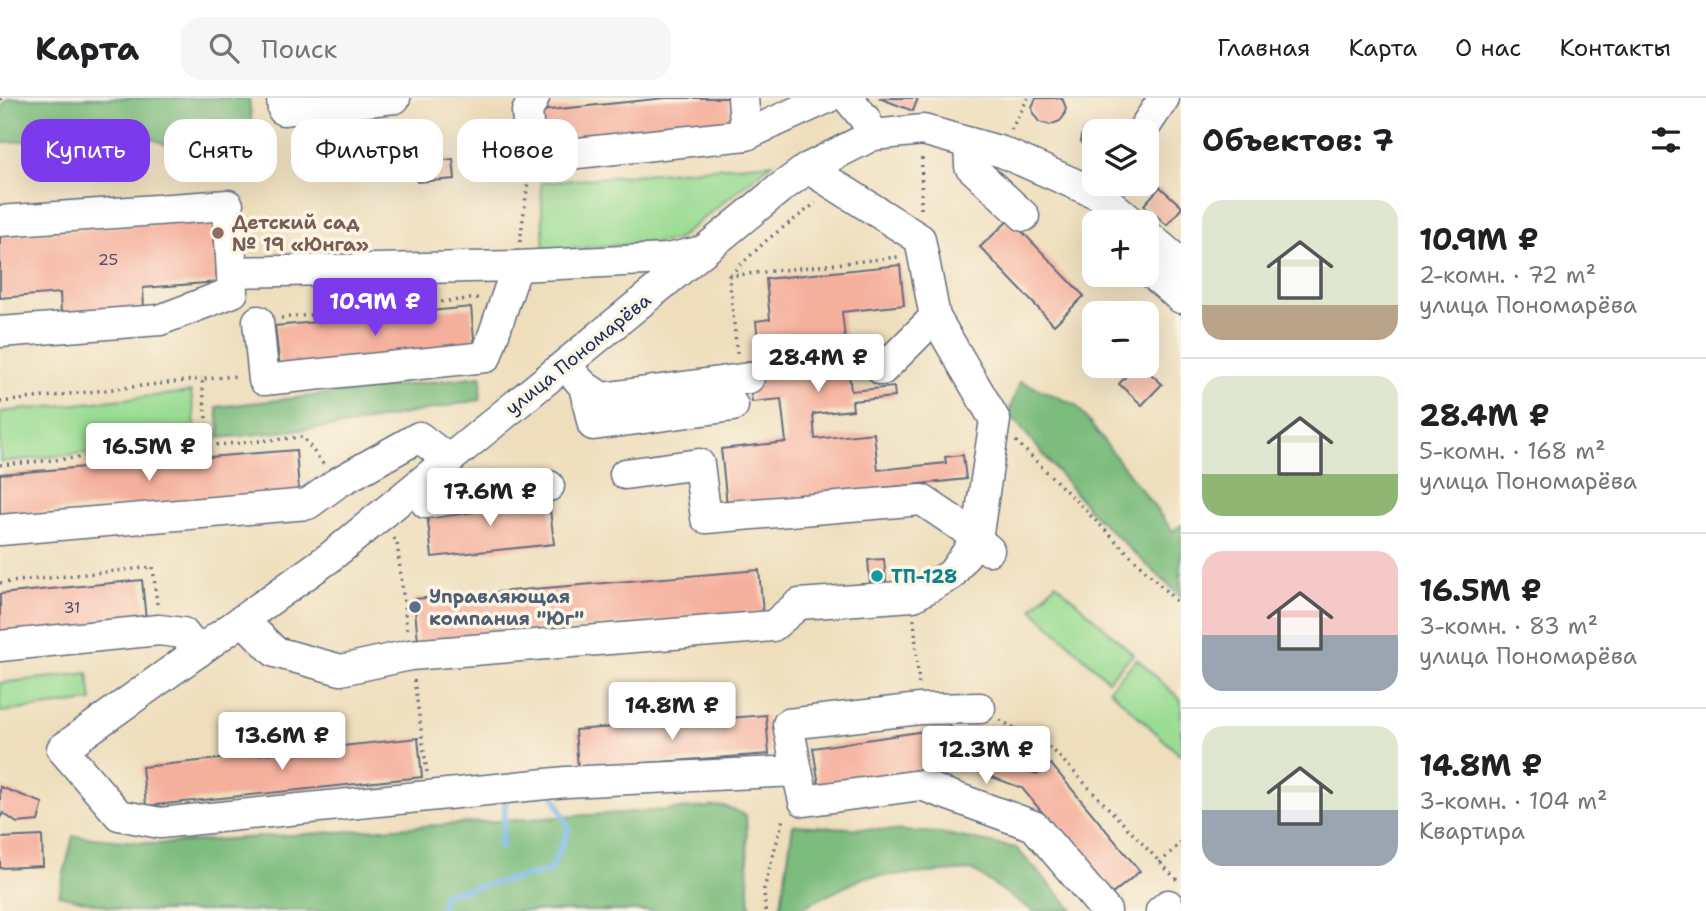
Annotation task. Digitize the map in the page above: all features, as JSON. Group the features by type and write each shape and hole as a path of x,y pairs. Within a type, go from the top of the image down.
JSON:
{"street":[{"path":"282,98 283,110 395,98"},
{"path":"528,119 527,112 534,98"},
{"path":"743,98 746,135"},
{"path":"578,153 746,135 827,98"},
{"path":"848,98 865,119 873,135"},
{"path":"1150,119 1164,98"},
{"name":"улица Пономарёва","path":"430,795 160,823 118,815 62,749 329,558 449,460 575,376 703,251 779,190 819,175 873,135 923,130 1002,152 1082,181"},
{"path":"969,143 970,166 1024,216"},
{"path":"243,620 275,652 341,670 772,626 799,604 913,596 951,575 984,545 995,420 935,317 912,248 819,175"},
{"name":"улица Пономарёва","path":"1110,196 1122,210"},
{"path":"0,222 228,205 233,292 160,320 0,332"},
{"path":"1159,245 1181,264"},
{"path":"232,272 517,266 667,259 703,251"},
{"path":"258,321 264,380 486,357 517,266"},
{"path":"1159,279 1181,298"},
{"path":"882,370 935,317"},
{"path":"575,376 593,425 741,388"},
{"path":"0,530 308,504 337,483 419,437 449,460"},
{"path":"625,474 699,464 706,519 922,500 984,545"},
{"path":"415,488 426,503 548,486"},
{"path":"0,646 159,630 183,633 198,652"},
{"path":"980,709 920,709 788,724 804,801 921,785 1034,826 1106,911"},
{"path":"430,795 566,782 797,771"}],"path":[{"path":"1007,137 1028,98"},
{"path":"729,276 912,248 923,130"},
{"path":"729,276 768,239 816,203 819,175"},
{"path":"517,266 528,182"},
{"path":"729,276 741,388"},
{"path":"258,321 506,295"},
{"path":"0,402 264,373"},
{"path":"202,379 209,446"},
{"path":"995,420 1181,606"},
{"path":"0,466 303,437 337,483"},
{"path":"397,542 430,795"},
{"path":"0,583 153,567 159,630"},
{"path":"913,596 920,709"},
{"path":"980,709 1053,750 1180,883 1164,908"},
{"path":"765,911 764,889 786,810"},
{"path":"1160,863 1181,842"}],"green space":[{"path":"8,98 249,98 251,119 164,119 164,144 150,137 150,119 21,119 21,141 0,143 0,110"},
{"path":"772,163 675,241 544,251 541,183 578,182 578,180"},
{"path":"482,376 480,400 348,425 220,438 217,407"},
{"path":"1020,381 1076,405 1173,531 1181,525 1181,597 1092,513 1009,413"},
{"path":"191,392 197,441 0,462 0,412"},
{"path":"1056,583 1133,654 1108,680 1032,609"},
{"path":"1137,659 1181,700 1181,756 1109,689"},
{"path":"88,673 92,701 0,712 0,683"},
{"path":"724,806 746,815 750,911 127,911 59,895 73,836 156,844"},
{"path":"793,825 940,833 1016,848 1073,910 1033,911 972,870 865,877 795,911 780,911"}],"building":[{"path":"666,98 729,98 732,129 578,145 578,119 541,119 540,111"},
{"path":"879,98 918,98 913,111"},
{"path":"1036,98 1062,98 1066,108 1064,116 1050,125 1039,122 1032,107"},
{"path":"453,159 455,179 443,180 443,160"},
{"path":"1159,188 1181,206 1167,225 1159,218 1159,210 1150,210 1144,205 1152,196 1159,196"},
{"path":"1010,219 1084,296 1054,325 980,247"},
{"path":"213,220 218,282 143,288 144,309 61,315 60,293 0,298 0,236"},
{"path":"900,265 904,305 842,312 851,391 894,387 895,397 852,401 853,410 813,414 815,439 874,433 878,470 946,463 945,457 963,455 966,479 727,505 721,449 786,442 781,399 752,402 747,362 760,360 756,321 770,319 766,279"},
{"path":"471,307 475,349 280,369 275,326"},
{"path":"1124,378 1155,378 1162,384 1142,405 1119,384"},
{"path":"296,450 299,491 0,515 0,474"},
{"path":"549,500 554,544 432,557 427,513"},
{"name":"ТП-128","path":"884,559 887,592 871,594 868,560"},
{"path":"759,570 763,612 418,641 414,599"},
{"path":"142,580 146,620 0,635 0,594"},
{"path":"766,715 769,754 578,768 575,730"},
{"path":"951,727 954,744 966,748 973,730 1031,751 1024,770 1037,774 1051,764 1140,871 1111,895 1022,788 957,764 819,785 813,748"},
{"path":"418,738 422,777 146,806 142,767"},
{"path":"0,787 43,803 38,821 17,823 3,813 0,818"},
{"path":"42,836 43,866 0,868 0,838"}],"waterway":[{"path":"442,911 443,894 550,871 569,829 552,790"},
{"path":"502,848 499,842 502,840 506,796"}],"place":[{"name":"Детский сад № 19 «Юнга»","path":"218,233"},
{"name":"ТП-128","path":"877,576"},
{"name":"Управляющая компания \"Юг\"","path":"415,607"}]}
